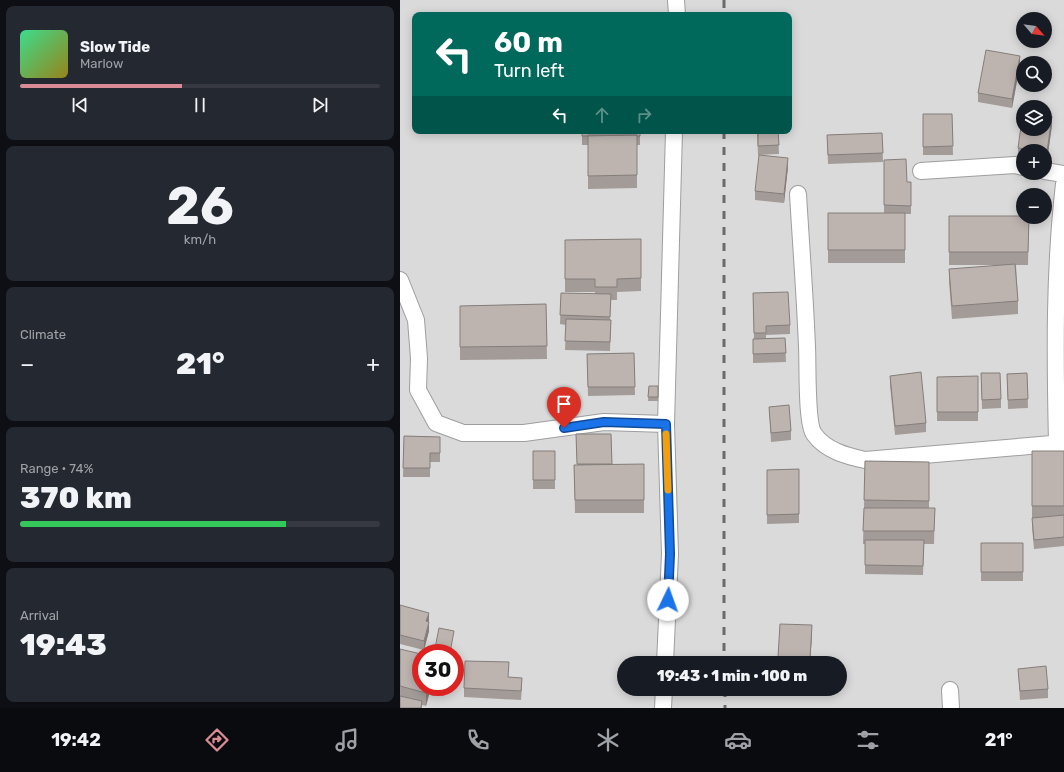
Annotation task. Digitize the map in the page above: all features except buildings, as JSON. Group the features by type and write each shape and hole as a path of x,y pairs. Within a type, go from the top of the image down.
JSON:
{"street":[{"path":"676,0 677,12"},
{"path":"665,656 670,554 666,424 674,134"},
{"path":"921,171 1016,166"},
{"path":"1052,172 1064,174"},
{"path":"798,194 807,347 808,401 814,434 827,446 842,454 865,460 1060,443 1055,324 1060,212 1064,184"},
{"path":"400,280 416,320 419,358 418,390 436,424 463,433 524,433 604,422 666,424"},
{"path":"950,690 951,708"},
{"path":"663,708 664,696"}],"shaded area":[{"path":"400,0 1064,0 1064,708 400,708"}],"railway":[{"path":"724,0 724,12"},
{"path":"724,134 724,656"},
{"path":"725,696 725,708"}],"slow traffic":[{"path":"666,434 668,490"}],"route":[{"path":"564,428 604,422 666,424 670,554 668,600"}]}
